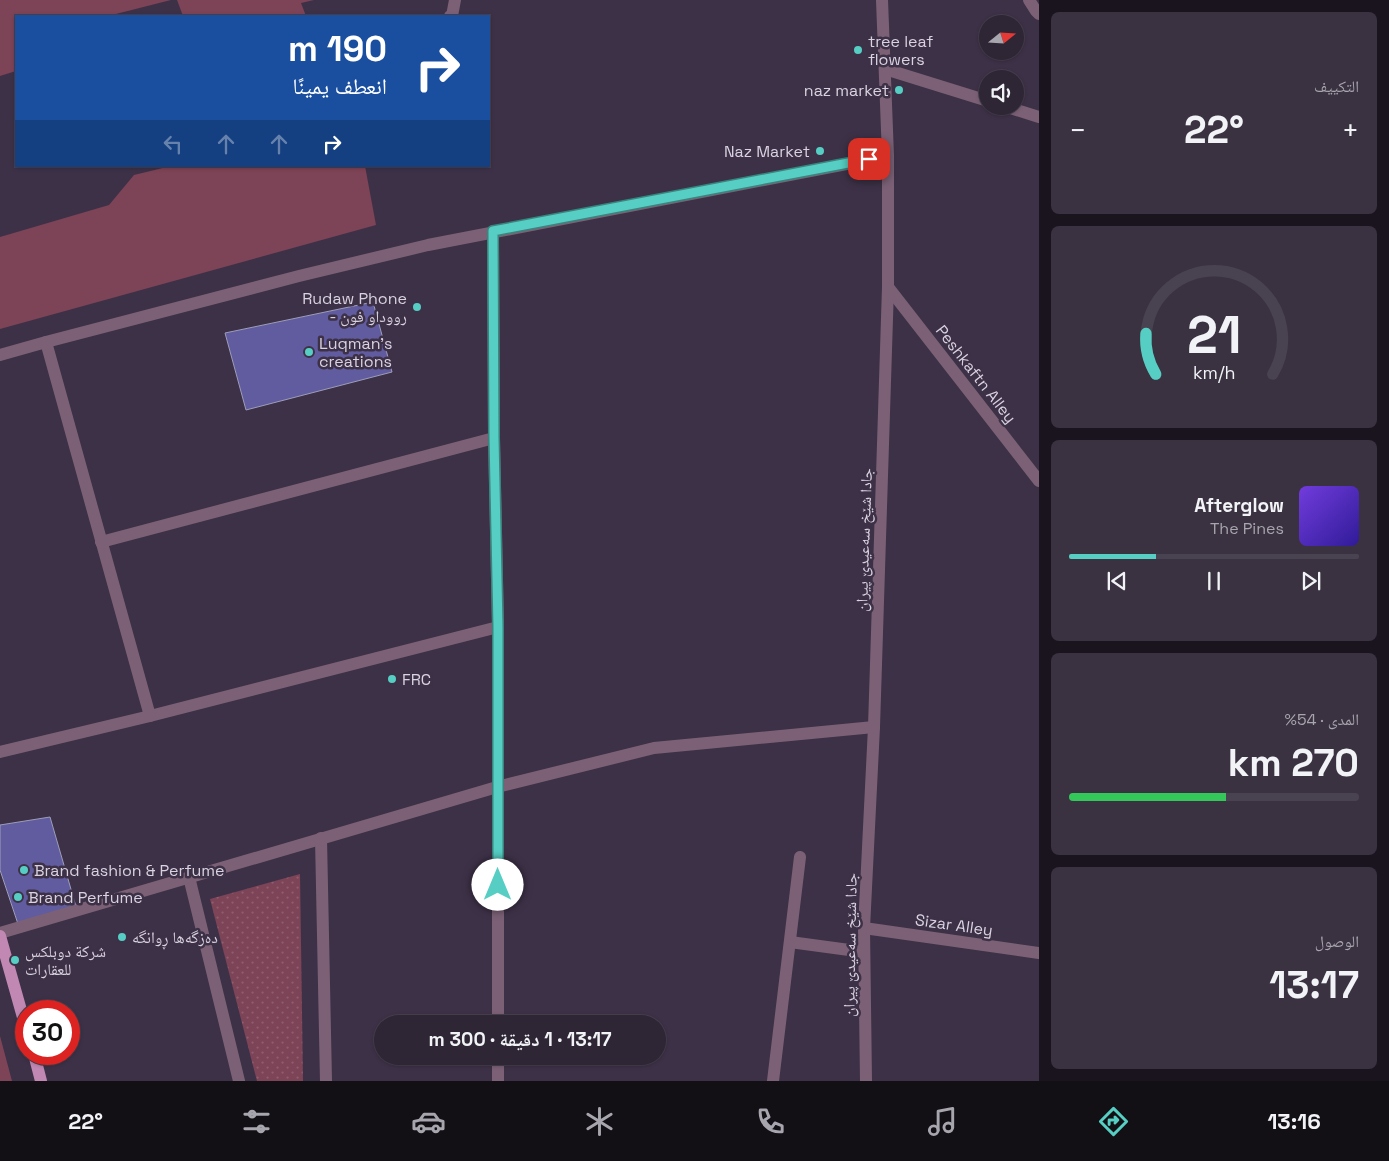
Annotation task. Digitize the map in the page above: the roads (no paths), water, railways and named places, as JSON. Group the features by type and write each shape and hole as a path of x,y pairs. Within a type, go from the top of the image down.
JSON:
{"main road":[{"path":"0,935 18,1000"},
{"path":"37,1065 41,1081"}],"street":[{"path":"452,15 455,0"},
{"name":"جادا شێخ سەعیدێ پیران","path":"866,1081 864,928 874,727 888,287 888,156 882,0"},
{"path":"1029,0 1039,14"},
{"path":"885,69 979,98"},
{"path":"1024,112 1039,117"},
{"path":"0,355 363,259 493,231 888,156"},
{"path":"493,231 494,438 498,627 498,1015"},
{"name":"Peshkaftn Alley","path":"888,287 1039,481"},
{"path":"46,342 150,716"},
{"path":"101,542 494,438"},
{"path":"0,752 150,716 498,627"},
{"path":"0,935 498,786 654,748 874,727"},
{"path":"322,838 326,1081"},
{"path":"773,1081 800,857"},
{"path":"189,877 239,1081"},
{"name":"Sizar Alley","path":"864,928 1039,953"},
{"path":"790,942 864,952"},
{"path":"498,1065 498,1081"}],"place":[{"name":"tree leaf flowers","path":"858,50"},
{"name":"naz market","path":"899,90"},
{"name":"Naz Market","path":"820,151"},
{"name":"Rudaw Phone - رووداو فون","path":"417,307"},
{"name":"Luqman's creations","path":"309,352"},
{"name":"FRC","path":"392,679"},
{"name":"Brand fashion & Perfume","path":"24,870"},
{"name":"Brand Perfume","path":"18,897"},
{"name":"دەزگەها ڕوانگە","path":"122,937"},
{"name":"شركة دوبلكس للعقارات","path":"15,960"}]}
